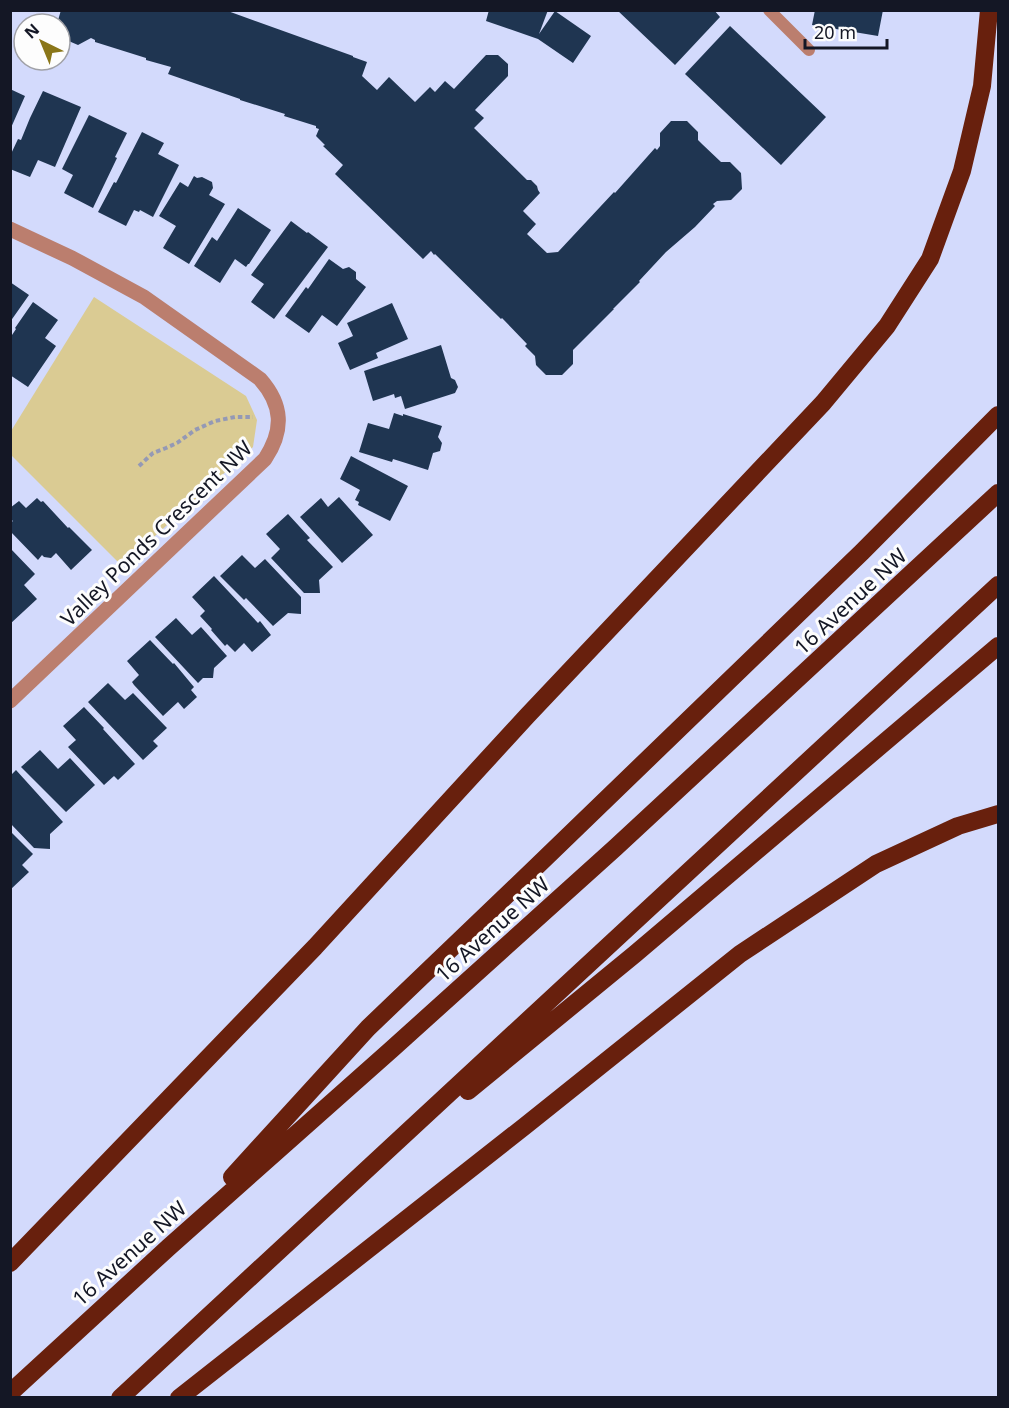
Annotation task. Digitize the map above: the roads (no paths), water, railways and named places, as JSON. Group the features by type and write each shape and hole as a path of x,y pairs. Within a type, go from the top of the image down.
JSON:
{"highway":[{"path":"10,1263 315,947 527,716 823,403 887,326 930,259 962,171 982,86 989,10"},
{"path":"169,1247 368,1028 836,577 999,415"},
{"name":"16 Avenue NW","path":"10,1393 169,1247 615,848 999,493"},
{"path":"120,1398 999,585"},
{"path":"320,1212 644,946 999,646"},
{"path":"179,1398 740,954 876,864 958,826 999,814"}],"street":[{"name":"Valley Ponds Crescent NW","path":"10,229 72,258 144,297 260,379 275,400 278,412 274,446 265,459 10,701"}],"lane":[{"path":"769,10 809,50"}]}
